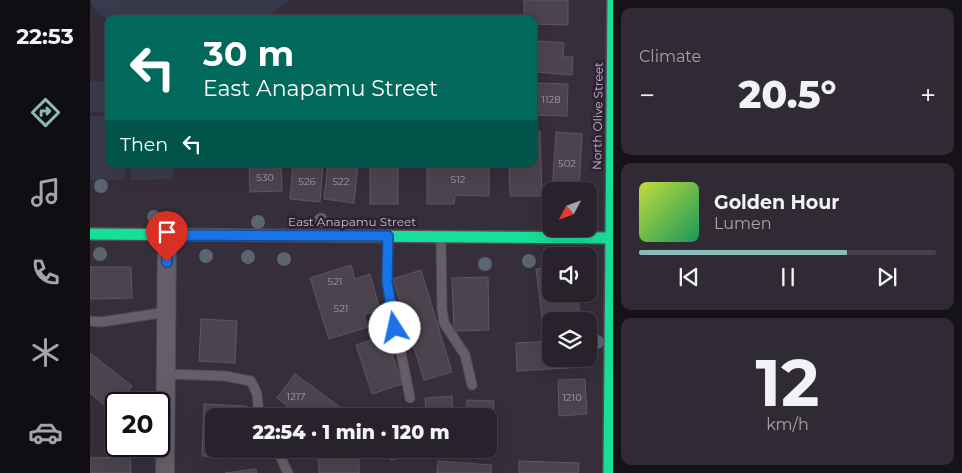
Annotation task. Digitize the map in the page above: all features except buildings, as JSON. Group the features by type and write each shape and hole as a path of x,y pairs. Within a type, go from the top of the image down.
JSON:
{"main road":[{"name":"North Olive Street","path":"610,464 613,0"},
{"name":"East Anapamu Street","path":"90,234 612,238"}],"street":[{"path":"166,473 167,235"}],"lane":[{"path":"388,236 387,282 410,398"},
{"path":"440,237 444,323 465,355 472,385"},
{"path":"90,321 101,322 166,312"},
{"path":"166,374 226,376 251,381 257,394 258,408"},
{"path":"281,458 288,473"}],"shaded area":[{"path":"90,0 288,0 271,15 105,15 105,18"},
{"path":"90,81 105,81 105,112 90,112"},
{"path":"90,116 105,116 105,167 126,167 125,180 90,179"},
{"path":"130,167 174,167 173,179 130,180"}],"traffic: fast":[{"path":"609,473 613,0"},
{"path":"90,234 613,238"}],"route":[{"path":"167,262 167,235 388,236 387,282 395,328"}]}
